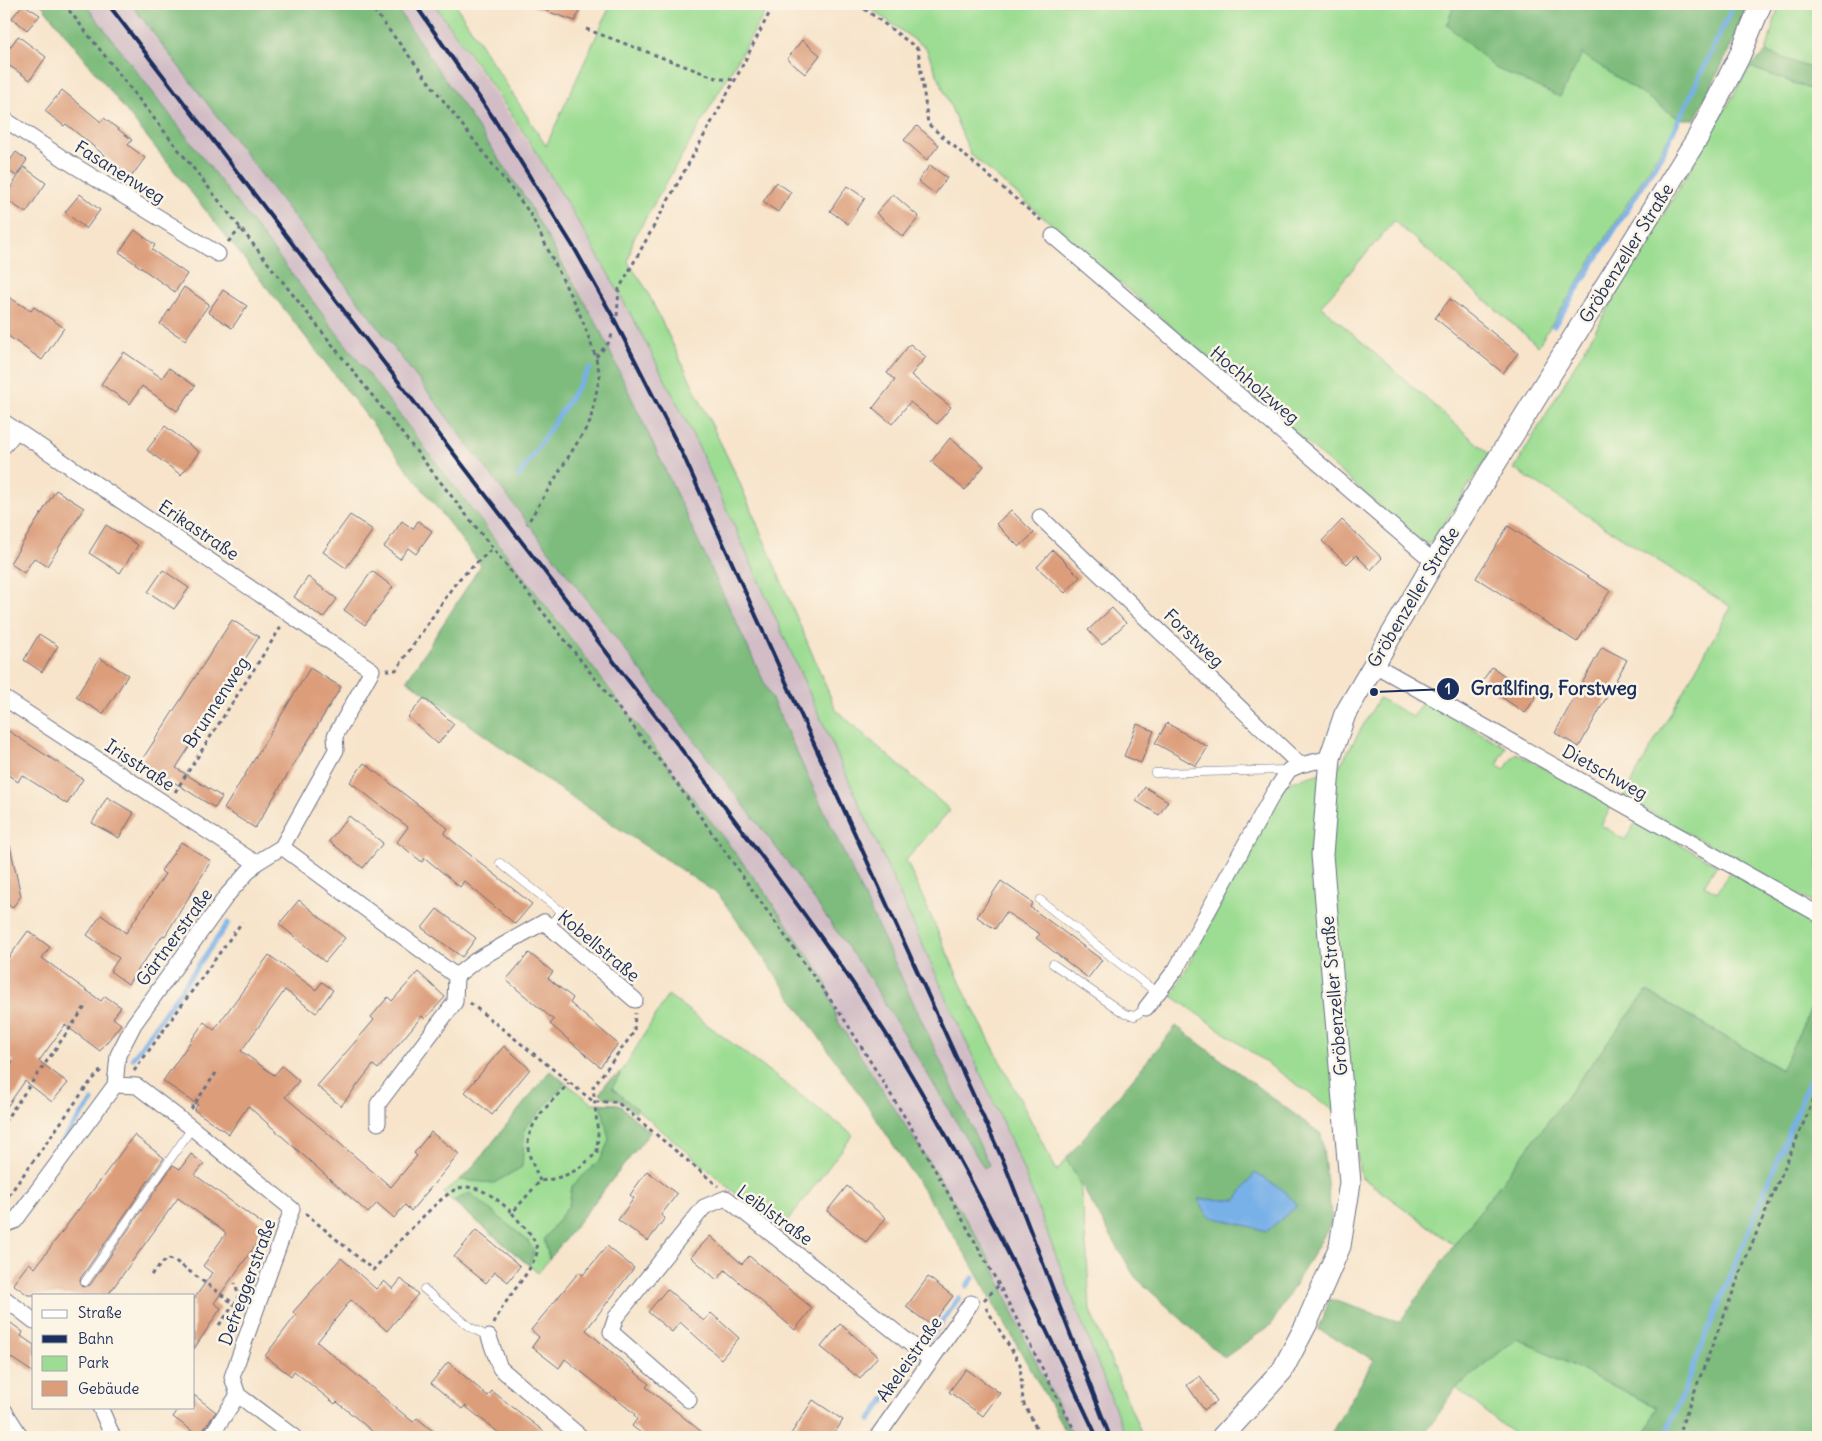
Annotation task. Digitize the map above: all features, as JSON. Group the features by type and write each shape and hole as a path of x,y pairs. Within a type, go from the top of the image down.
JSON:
{"street":[{"name":"Gröbenzeller Straße","path":"1222,1437 1282,1371 1306,1325 1340,1246 1350,1183 1322,855 1330,758 1345,714 1434,562 1698,137 1739,57 1760,4"},
{"name":"Fasanenweg","path":"4,119 67,161 218,254"},
{"name":"Hochholzweg","path":"1053,236 1434,562"},
{"name":"Erikastraße","path":"4,422 372,670"},
{"path":"4,446 16,431"},
{"name":"Forstweg","path":"1040,517 1294,768"},
{"name":"Dietschweg","path":"1373,664 1818,914"},
{"name":"Gärtnerstraße","path":"120,1085 118,1055 134,1024 214,913 256,863 282,847 336,750 335,736 372,670"},
{"name":"Irisstraße","path":"4,698 256,863"},
{"path":"1146,1008 1176,968 1273,794 1294,768 1330,758"},
{"path":"282,847 456,976 455,1002 378,1104 378,1123"},
{"name":"Kobellstraße","path":"456,976 475,961 544,922 635,1000"},
{"path":"4,1225 15,1221 120,1085"},
{"name":"Defreggerstraße","path":"120,1085 137,1086 188,1124 292,1209 232,1378 238,1395"},
{"name":"Leiblstraße","path":"689,1400 611,1332 616,1318 704,1206 726,1198 931,1360"},
{"path":"4,1298 32,1319"},
{"name":"Akeleistraße","path":"877,1437 931,1360 976,1302"},
{"path":"489,1337 500,1368 581,1437"},
{"path":"210,1437 238,1395 294,1437"},
{"path":"100,1408 113,1437"},
{"path":"4,1410 22,1437"}],"lane":[{"path":"1155,773 1294,768"},
{"path":"500,863 562,912 548,926"},
{"path":"1040,900 1157,993"},
{"path":"1053,964 1125,1014 1135,1016 1146,1008"},
{"path":"86,1282 188,1124"},
{"path":"424,1289 470,1327 489,1337"}],"path":[{"path":"64,4 668,771 846,1022 914,1132 999,1285 1078,1437"},
{"path":"369,4 530,213 582,319 596,357 600,376 590,422 528,524"},
{"path":"617,316 619,289 735,80 774,4"},
{"path":"858,4 918,49 928,124 1046,224 1053,236"},
{"path":"586,29 719,79 735,80"},
{"path":"596,357 610,341 612,331"},
{"path":"372,670 396,670 457,581 493,548"},
{"name":"Brunnenweg","path":"166,804 289,613"},
{"path":"120,1085 242,922"},
{"path":"456,992 594,1102 617,1102 717,1184 726,1198"},
{"path":"512,1213 540,1181 564,1178 584,1165 597,1152 598,1134 593,1087 634,1032 635,1000"},
{"path":"4,1122 87,1004"},
{"path":"4,1202 87,1086 123,1046"},
{"path":"188,1124 216,1073"},
{"path":"540,1181 528,1148 532,1131 538,1117 569,1082"},
{"path":"1677,1437 1748,1253 1818,1089"},
{"path":"292,1209 300,1209 373,1270 412,1228 448,1194 459,1188 480,1189 512,1213 532,1236 538,1250 534,1264 500,1309 489,1337"},
{"path":"151,1275 166,1259 174,1260 253,1318"},
{"path":"219,1325 239,1298 235,1283"},
{"path":"999,1285 976,1302 1020,1364 1023,1402 1040,1437"}],"shaded area":[{"path":"85,4 131,4 791,867 869,977 989,1165 598,326 561,258 435,63 394,4 434,4 553,179 624,299 700,450 1019,1159 1126,1437 1072,1437 1073,1435 1029,1348 992,1264 973,1230 837,1020 825,980 762,888"}],"green space":[{"path":"41,4 85,4 762,888 825,980 837,1020 973,1230 992,1264 1029,1348 1072,1437 1069,1437 966,1255 871,1111 719,895 564,792 407,680 481,565 288,314"},
{"path":"131,4 394,4 524,196 598,326 989,1165 984,1168 869,977 791,867"},
{"path":"434,4 455,4 546,146 611,4 770,4 633,240 628,262 645,287 738,479 836,710 950,810 906,860 965,993 1057,1171 1066,1159 1080,1182 1090,1311 1143,1437 1126,1437 1019,1159 683,415 630,313 573,213 510,113"},
{"path":"864,4 1454,4 1447,25 1581,53 1680,119 1538,346 1394,221 1321,306 1489,454 1432,543 1423,543 971,155 926,48"},
{"path":"1454,4 1752,4 1695,119 1680,119 1582,54 1560,97 1495,68 1447,25"},
{"path":"1779,4 1818,4 1818,71 1766,52"},
{"path":"1766,52 1818,71 1818,92 1750,67"},
{"path":"1750,67 1818,92 1818,906 1623,797 1731,607 1514,469"},
{"path":"1379,698 1413,717 1423,701 1506,747 1497,765 1504,770 1516,753 1612,806 1601,825 1625,840 1637,820 1717,865 1704,885 1717,892 1730,871 1818,924 1818,994 1782,1070 1647,991 1454,1245 1360,1176 1353,1124 1172,996 1283,785 1339,767"},
{"path":"1647,991 1781,1070 1818,994 1818,1437 1644,1437 1656,1407 1517,1338 1456,1388 1423,1437 1329,1437 1374,1360 1318,1329 1330,1299 1400,1322 1454,1245"},
{"path":"668,995 853,1135 780,1231 612,1088"},
{"path":"1176,1026 1321,1134 1332,1222 1271,1325 1224,1358 1135,1277 1066,1159"},
{"path":"550,1071 592,1103 618,1104 650,1132 538,1273 443,1193 468,1173"},
{"path":"550,1071 564,1082 562,1087 525,1128 522,1167 494,1183 459,1180 468,1173"},
{"path":"621,1073 612,1088 637,1109 635,1113 617,1099 605,1098 600,1093 607,1082"},
{"path":"601,1104 618,1104 650,1132 549,1259 544,1239 569,1205 572,1186 601,1159 609,1140"},
{"path":"470,1193 528,1241 534,1252 529,1265 453,1201"},
{"path":"1517,1338 1657,1407 1644,1437 1518,1437 1456,1388"}],"water":[{"path":"1255,1173 1286,1192 1297,1206 1267,1231 1208,1216 1198,1199 1236,1200"}],"building":[{"path":"23,4 40,15 27,30 12,18"},
{"path":"533,4 582,4 575,21 532,6"},
{"path":"18,36 46,57 30,80 4,62 4,56"},
{"path":"802,40 820,55 805,74 787,59"},
{"path":"62,90 101,122 104,118 132,140 128,145 145,158 131,177 66,124 64,126 45,111"},
{"path":"917,126 939,145 927,160 904,140"},
{"path":"16,152 27,160 16,176 5,168"},
{"path":"930,165 947,178 935,194 918,181"},
{"path":"24,167 46,183 26,213 4,198"},
{"path":"776,182 791,192 778,212 763,202"},
{"path":"847,186 865,198 848,224 830,211"},
{"path":"80,194 100,210 86,229 65,212"},
{"path":"893,194 919,217 903,237 876,213"},
{"path":"135,230 155,245 152,250 187,274 175,292 119,252"},
{"path":"184,287 209,304 185,340 160,324"},
{"path":"223,290 247,306 232,328 208,312"},
{"path":"4,294 31,311 34,307 64,328 42,360 4,333"},
{"path":"1450,299 1518,353 1503,373 1435,318"},
{"path":"910,344 926,357 911,375 951,407 937,424 910,402 892,424 873,408 895,380 887,373"},
{"path":"124,352 162,378 169,368 195,386 177,411 142,386 130,404 101,384"},
{"path":"165,426 199,452 181,475 147,450"},
{"path":"950,438 984,466 965,490 931,462"},
{"path":"56,490 84,508 47,566 34,558 24,573 10,563"},
{"path":"1011,510 1034,533 1019,547 996,524"},
{"path":"350,515 373,530 346,568 323,552"},
{"path":"1342,520 1382,558 1371,570 1356,555 1347,564 1322,541"},
{"path":"402,521 413,529 418,521 432,531 416,554 408,548 400,559 384,547"},
{"path":"106,525 138,545 120,573 89,553"},
{"path":"1508,526 1610,591 1577,642 1476,578"},
{"path":"1053,550 1080,577 1065,593 1037,567"},
{"path":"163,570 189,588 174,609 148,592"},
{"path":"372,571 393,587 365,625 344,610"},
{"path":"308,577 337,599 323,618 294,597"},
{"path":"1112,608 1126,623 1102,645 1088,630"},
{"path":"232,620 259,637 176,768 222,797 215,808 169,779 166,784 138,766"},
{"path":"39,634 58,646 42,672 24,660"},
{"path":"1602,647 1627,660 1579,747 1555,733"},
{"path":"100,658 128,675 103,714 76,697"},
{"path":"1492,667 1536,697 1525,713 1481,683"},
{"path":"310,668 341,687 255,828 224,809"},
{"path":"424,698 454,724 438,744 408,717"},
{"path":"1167,723 1208,747 1196,766 1155,743"},
{"path":"1137,724 1154,731 1141,763 1124,756"},
{"path":"4,728 83,779 67,804 22,775 18,782 4,772"},
{"path":"364,763 448,828 444,834 532,904 515,924 464,881 460,887 425,858 422,862 397,842 408,827 350,782"},
{"path":"1145,787 1168,801 1159,815 1136,801"},
{"path":"107,797 134,813 119,838 92,823"},
{"path":"349,816 383,843 363,868 329,841"},
{"path":"181,842 211,861 165,936 163,935 128,984 110,971 119,958 87,935 101,915 126,933 165,874 161,871"},
{"path":"4,846 10,846 21,896 12,908 4,901"},
{"path":"1001,881 1033,903 1030,907 1102,960 1088,978 1036,938 1040,934 1006,912 995,929 977,917"},
{"path":"299,900 345,938 325,962 279,924"},
{"path":"437,909 476,938 462,957 422,928"},
{"path":"28,931 50,947 42,958 101,1001 105,996 121,1007 113,1018 121,1024 100,1051 65,1025 39,1061 68,1083 52,1102 25,1081 4,1111 4,1074 13,1061 4,1055 4,964"},
{"path":"529,953 553,972 548,978 573,998 570,1003 618,1044 600,1067 550,1024 554,1020 506,980"},
{"path":"269,955 316,990 322,982 333,990 316,1013 285,990 241,1051 274,1075 282,1066 299,1081 285,1097 391,1187 417,1156 414,1153 431,1132 459,1154 411,1211 405,1205 394,1218 377,1203 368,1213 248,1106 229,1134 194,1110 198,1105 163,1081 204,1022 214,1030"},
{"path":"418,972 445,997 425,1019 422,1016 378,1069 373,1065 341,1106 317,1086 374,1020 371,1017 388,997 392,1001"},
{"path":"504,1046 530,1069 492,1115 465,1092"},
{"path":"134,1135 164,1158 80,1279 82,1287 90,1285 173,1165 180,1169 191,1154 204,1164 195,1175 268,1228 214,1303 221,1308 195,1347 195,1298 212,1273 203,1266 226,1233 178,1198 109,1294 28,1295 13,1284 29,1263 35,1268"},
{"path":"647,1171 677,1194 661,1215 665,1218 648,1241 618,1220 634,1198 630,1195"},
{"path":"847,1186 886,1218 866,1242 827,1211"},
{"path":"476,1230 520,1266 508,1282 495,1272 486,1283 454,1257"},
{"path":"710,1236 742,1264 749,1256 812,1308 795,1330 725,1270 717,1280 691,1257"},
{"path":"607,1246 634,1268 586,1330 649,1384 646,1387 708,1437 646,1437 632,1426 637,1419 634,1416 635,1414 565,1359 559,1368 532,1347 539,1337 531,1330 579,1272 583,1275"},
{"path":"341,1258 376,1289 384,1281 393,1289 401,1279 418,1294 387,1331 351,1300 317,1342 413,1422 417,1418 440,1437 379,1437 337,1402 335,1404 294,1371 291,1376 265,1356 296,1315 293,1312"},
{"path":"928,1277 953,1296 931,1325 906,1307"},
{"path":"667,1289 704,1321 711,1313 739,1338 721,1359 680,1322 672,1332 648,1312"},
{"path":"4,1318 23,1332 21,1336 32,1344 32,1372 4,1353"},
{"path":"840,1324 878,1356 860,1379 821,1347"},
{"path":"448,1362 488,1396 492,1391 551,1437 504,1437 465,1406 462,1409 431,1383"},
{"path":"966,1369 1000,1393 983,1416 949,1392"},
{"path":"1200,1376 1217,1401 1204,1410 1187,1385"},
{"path":"195,1396 216,1412 199,1436 173,1417 179,1408 195,1408"},
{"path":"813,1400 843,1420 832,1437 789,1437"}],"waterway":[{"path":"1554,326 1664,151 1734,4"},
{"path":"519,476 590,368"},
{"path":"133,1058 228,923"},
{"path":"1665,1437 1818,1060"},
{"path":"8,1214 92,1101"},
{"path":"967,1286 973,1278"},
{"path":"930,1338 959,1298"},
{"path":"870,1420 913,1360"}],"railway":[{"path":"108,4 691,762 775,874 856,988 906,1066 983,1203 1030,1296 1097,1437"},
{"path":"415,4 494,119 576,251 613,317 684,457 1005,1165 1110,1437"}],"place":[{"name":"Graßlfing, Forstweg","path":"1374,692"}]}
